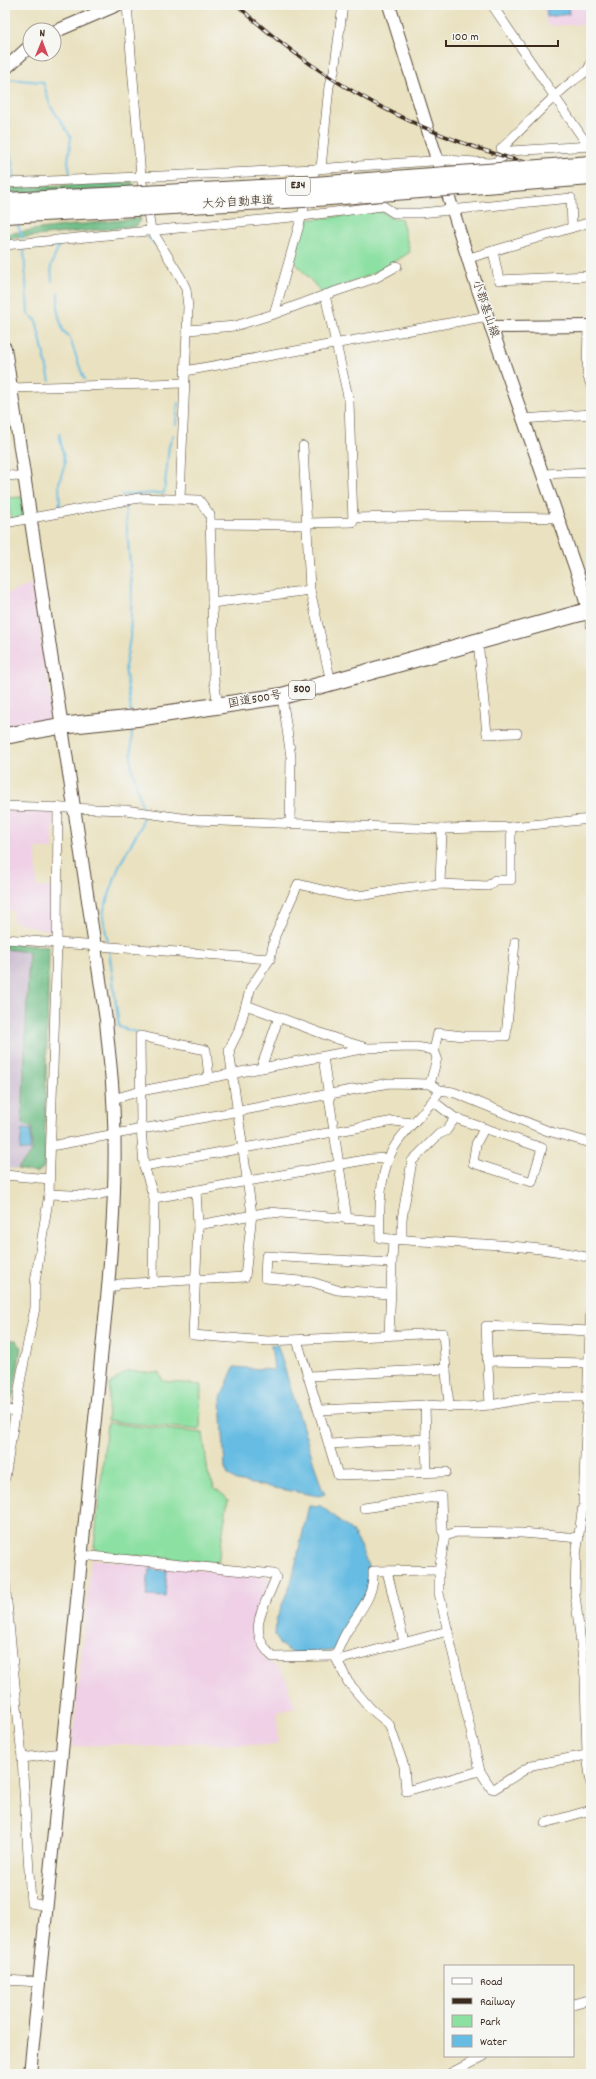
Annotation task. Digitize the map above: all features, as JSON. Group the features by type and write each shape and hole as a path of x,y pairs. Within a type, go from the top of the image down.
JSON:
{"highway":[{"name":"大分自動車道","path":"5,201 293,187 591,164"},
{"name":"大分自動車道","path":"5,215 148,208 403,192 591,177"},
{"path":"5,225 148,208"},
{"name":"国道500号","path":"5,736 60,726 137,718 282,696 590,610"}],"street":[{"path":"62,29 117,5"},
{"path":"127,5 140,177 151,229 182,278 186,289 188,330 184,383 180,498"},
{"path":"274,314 302,216 318,168 329,86 334,72 343,5"},
{"name":"小郡基山線","path":"389,5 489,321 590,610"},
{"path":"492,5 555,98 590,146"},
{"path":"5,69 22,53"},
{"path":"501,149 574,80 587,72 591,62"},
{"path":"5,183 438,161 491,163 496,162 510,151 590,146"},
{"path":"5,245 151,229 302,216 383,206 394,213 439,212 453,209 571,198 572,226"},
{"path":"469,258 572,226 591,222"},
{"path":"493,251 499,280 591,276"},
{"path":"188,330 235,326 274,314 375,278 397,266"},
{"path":"210,524 307,524 353,522 350,401 325,295"},
{"path":"186,371 337,344 489,321 589,326 587,374 591,384"},
{"path":"5,348 60,726 74,807 106,1020 113,1099 114,1134 113,1234 30,2074"},
{"path":"11,388 184,383"},
{"path":"523,419 591,414"},
{"path":"302,446 310,590 330,682"},
{"path":"542,474 591,472"},
{"path":"5,475 24,477"},
{"path":"5,523 139,498 180,498 199,500 210,515 214,680 218,706"},
{"path":"352,518 437,516 557,518"},
{"path":"212,603 310,590"},
{"path":"590,610 591,626"},
{"path":"478,641 487,734 517,733"},
{"path":"282,696 291,756 290,823"},
{"path":"5,806 74,807 125,810 196,820 442,829 511,827 591,820"},
{"path":"5,1478 35,1308 35,1282 49,1194 48,1179 51,1146 57,943 58,807"},
{"path":"108,1288 115,1287 118,1284 245,1277 252,1214 238,1112 231,1074 229,1050 238,1032 251,987 270,959 275,936 298,884 347,896 366,895 397,889 440,884 488,886 495,880 511,880 511,827"},
{"path":"440,884 442,829"},
{"path":"5,939 270,959"},
{"path":"430,1084 437,1058 434,1050 438,1033 463,1036 506,1036 515,942"},
{"path":"246,1004 334,1038 367,1048"},
{"path":"261,1068 280,1017"},
{"path":"153,1282 154,1198 144,1166 141,1128 140,1036 206,1050 209,1078"},
{"path":"113,1099 141,1091 367,1048 416,1047 434,1050"},
{"path":"323,1057 348,1219"},
{"path":"51,1146 141,1128 238,1112 389,1083 430,1084 440,1090 453,1092 548,1131 591,1143"},
{"path":"440,1090 433,1101 413,1122 398,1141 388,1158 382,1182 379,1221 380,1238 527,1246 559,1250 591,1258"},
{"path":"433,1101 455,1118 542,1148 532,1182 473,1163 472,1156 476,1144 484,1129"},
{"path":"389,1336 391,1263 402,1219 412,1161 439,1134 446,1131 455,1118"},
{"path":"144,1166 394,1122 413,1122"},
{"path":"154,1198 382,1157 388,1158"},
{"path":"5,1175 48,1179"},
{"path":"196,1190 198,1225 193,1335 268,1341 444,1333 448,1407"},
{"path":"49,1194 94,1196 113,1191"},
{"path":"198,1225 269,1212 379,1221"},
{"path":"390,1294 337,1290 312,1282 265,1278 266,1256 391,1263"},
{"path":"591,1306 587,1397 587,1468 576,1556 575,1594 585,1677 587,1755 591,1784"},
{"path":"490,1405 486,1326 590,1331"},
{"path":"297,1340 320,1410 338,1475 446,1472"},
{"path":"487,1361 588,1363"},
{"path":"309,1376 446,1369"},
{"path":"320,1410 490,1405 536,1397 587,1397"},
{"path":"426,1406 427,1472"},
{"path":"5,1409 16,1412"},
{"path":"329,1444 426,1439"},
{"path":"364,1508 441,1496 442,1530 445,1536 439,1570 439,1593 480,1771 491,1788 494,1789 532,1765 587,1755"},
{"path":"445,1536 456,1532 522,1533 579,1538"},
{"path":"81,1555 274,1574 276,1577 261,1611 258,1636 264,1648 273,1657 336,1658 448,1631"},
{"path":"439,1570 373,1571 373,1585 370,1597 345,1634 336,1658 348,1682 371,1708 389,1724 404,1766 406,1791 480,1771"},
{"path":"387,1571 404,1642"},
{"path":"5,1582 22,1758 30,1903 46,1906"},
{"path":"22,1758 61,1753"},
{"path":"545,1823 591,1810"},
{"path":"5,1980 39,1982"},
{"path":"574,2004 591,1999"},
{"path":"449,2074 482,2057"}],"shaded area":[{"path":"544,5 591,5 591,20 589,24 550,26 546,23"},
{"path":"34,584 52,713 50,718 44,721 5,728 5,594"},
{"path":"5,810 53,811 53,849 36,848 37,887 54,888 52,930 39,929 13,921 13,911 5,910"},
{"path":"5,949 29,951 22,1124 32,1128 32,1152 17,1169 5,1168"},
{"path":"91,1559 266,1576 269,1580 268,1588 256,1617 255,1641 265,1659 280,1670 286,1678 295,1708 278,1711 277,1745 186,1743 147,1747 115,1744 73,1747 72,1744"}],"green space":[{"path":"132,182 135,189 5,193 5,188"},
{"path":"382,211 390,218 401,218 410,252 388,266 368,276 322,293 293,260 305,220"},
{"path":"141,218 137,226 5,239 5,234"},
{"path":"22,497 25,514 21,518 11,519 7,498"},
{"path":"5,943 49,947 44,1167 37,1173 17,1169 32,1152 32,1128 22,1124 29,952 5,949"},
{"path":"5,1340 16,1340 21,1347 14,1392 10,1403 5,1403"},
{"path":"127,1371 159,1373 163,1381 201,1385 200,1430 107,1421 110,1384"},
{"path":"107,1423 203,1433 208,1474 215,1488 228,1499 218,1563 97,1552 94,1548"}],"water":[{"path":"546,5 568,5 569,14 547,17"},
{"path":"22,1129 31,1130 30,1151 20,1150"},
{"path":"277,1344 322,1489 325,1494 319,1496 236,1481 228,1475 225,1468 221,1398 234,1367 274,1370 271,1345"},
{"path":"309,1505 321,1506 351,1530 358,1541 370,1571 366,1595 337,1648 331,1651 293,1653 279,1644 275,1635 276,1620 292,1580"},
{"path":"149,1569 167,1571 165,1597 146,1596"}],"waterway":[{"path":"7,79 43,82 50,105 71,137 68,161 70,173"},
{"path":"5,127 15,179"},
{"path":"16,221 23,238"},
{"path":"147,236 156,245"},
{"path":"35,248 59,246 51,266 52,281"},
{"path":"24,250 28,314 36,320 50,381"},
{"path":"58,294 58,313 63,331 69,336 84,379"},
{"path":"180,375 182,355"},
{"path":"176,424 178,403"},
{"path":"59,433 65,463 59,483 60,509 62,508"},
{"path":"122,495 164,493 169,446 173,435"},
{"path":"125,506 132,588 130,638 125,667 131,712"},
{"path":"132,724 131,764 143,810"},
{"path":"108,943 103,917 104,910 119,866 141,826 143,814"},
{"path":"109,949 119,1027 139,1033"}],"railway":[{"path":"237,5 299,56 332,78 401,117 475,147 513,159 542,166 591,174"}]}
